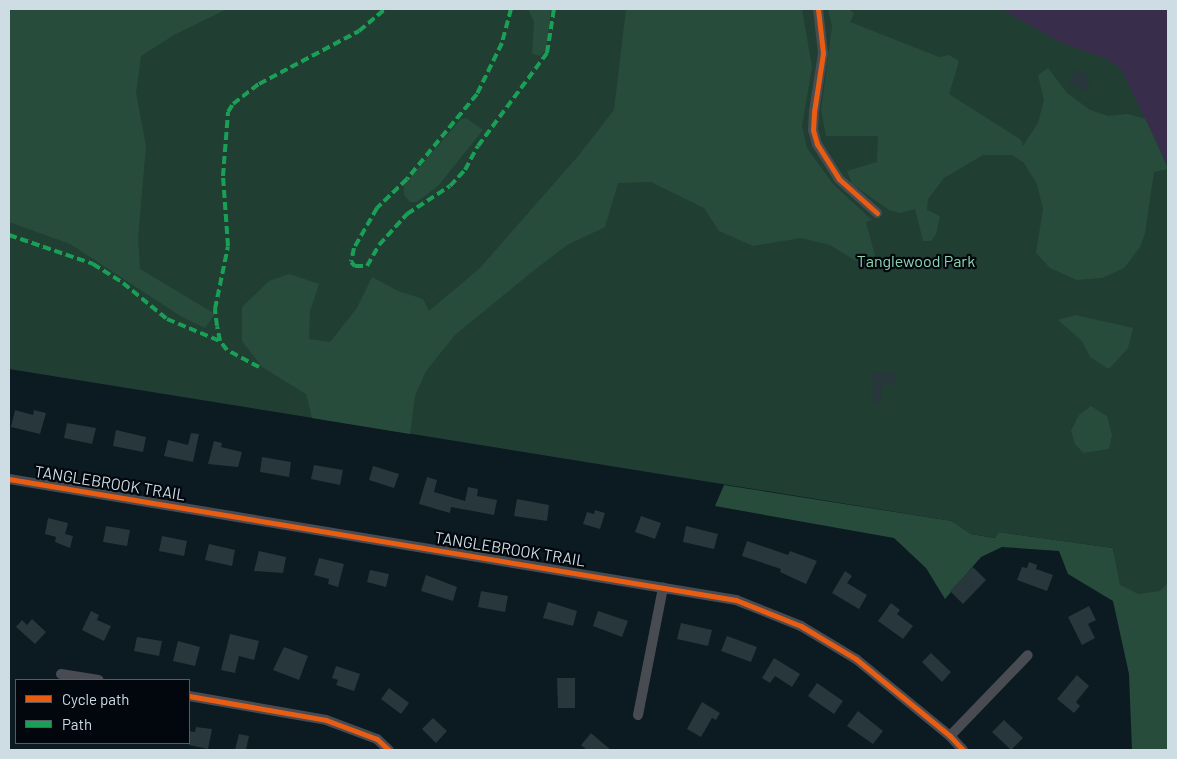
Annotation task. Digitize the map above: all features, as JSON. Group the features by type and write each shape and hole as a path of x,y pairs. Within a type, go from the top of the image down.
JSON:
{"street":[{"path":"818,9 823,53 814,112 815,137 824,159 839,179 877,213"},
{"name":"TANGLEBROOK TRAIL","path":"9,479 736,600 801,626 856,659 950,736 963,750"},
{"path":"638,715 663,587"},
{"path":"950,736 1028,655"},
{"path":"61,674 93,679"},
{"path":"190,696 326,720 377,739 389,750"}],"green space":[{"name":"Tanglewood Park","path":"9,9 1168,9 1168,750 1149,750 1113,548 999,532 996,538 971,534 952,521 9,369"},
{"path":"9,9 227,9 174,35 141,56 136,93 146,146 138,238 140,269 215,314 205,328 182,317 70,244 9,222"},
{"path":"528,9 551,9 546,50 540,56 532,54 534,22"},
{"path":"626,9 802,9 812,67 802,126 807,148 833,184 872,220 866,222 875,256 856,261 830,245 801,238 753,246 719,231 704,208 651,182 618,183 605,227 567,245 455,335 426,371 415,396 410,434 312,418 306,394 262,367 242,341 242,307 269,281 289,274 319,284 310,311 309,339 330,342 357,308 372,277 398,291 423,299 429,311 480,268 579,155 614,110"},
{"path":"828,9 850,9 854,14 850,22 939,57 949,55 959,61 949,94 1021,140 1023,146 1038,123 1044,100 1038,75 1048,68 1067,93 1090,110 1108,116 1127,114 1146,119 1168,169 1154,172 1145,233 1140,247 1124,268 1102,278 1077,280 1050,268 1036,253 1043,209 1037,184 1024,163 1012,155 983,155 944,178 928,199 927,210 940,216 936,234 931,241 923,241 915,209 900,213 889,210 852,184 847,171 877,162 878,136 826,136 821,110 832,26"},
{"path":"466,118 483,130 438,186 417,202 410,202 404,195 404,185 461,119"},
{"path":"1075,315 1133,328 1128,348 1109,369 1090,357 1082,341 1058,320"},
{"path":"1091,406 1107,416 1112,435 1109,449 1083,453 1075,444 1071,431 1079,415"},
{"path":"724,485 952,521 971,534 995,538 999,532 1113,548 1120,585 1138,594 1160,591 1168,583 1168,750 1132,750 1129,674 1113,601 1068,574 1059,551 1002,547 981,557 945,599 926,568 894,538 715,506"}],"shaded area":[{"path":"1001,9 1168,9 1168,166 1121,69 1107,59 1060,42"}],"building":[{"path":"1076,69 1091,79 1085,93 1068,82"},
{"path":"872,371 895,372 894,385 882,385 881,404 873,404"},
{"path":"15,410 33,415 34,410 46,413 40,434 11,427"},
{"path":"67,423 96,428 92,444 64,438"},
{"path":"116,430 146,437 143,452 113,446"},
{"path":"191,433 199,434 193,462 164,456 168,440 188,445"},
{"path":"214,441 222,443 221,447 242,452 238,467 208,464"},
{"path":"262,457 291,462 289,477 260,472"},
{"path":"314,465 343,470 340,485 311,479"},
{"path":"373,466 399,474 394,488 369,480"},
{"path":"427,477 437,480 434,492 465,501 468,487 478,489 477,496 497,500 494,515 451,507 450,513 419,504"},
{"path":"517,499 549,505 547,521 514,516"},
{"path":"595,510 605,513 600,529 583,524 587,512 594,514"},
{"path":"641,516 661,523 655,539 635,532"},
{"path":"48,518 68,523 65,534 73,536 70,548 55,542 56,537 45,534"},
{"path":"106,526 130,530 127,546 103,542"},
{"path":"686,526 718,534 714,549 683,542"},
{"path":"162,536 187,541 184,556 159,551"},
{"path":"747,541 788,555 790,551 817,561 806,584 780,572 781,569 742,556"},
{"path":"209,544 235,550 232,566 205,560"},
{"path":"259,551 286,557 283,573 254,571"},
{"path":"319,558 344,564 338,587 328,584 329,579 314,575"},
{"path":"1029,562 1037,565 1036,569 1053,575 1047,591 1017,580 1022,567 1027,568"},
{"path":"973,567 986,580 963,604 950,591"},
{"path":"370,570 389,574 386,587 367,582"},
{"path":"845,571 852,576 847,583 867,595 859,609 832,593"},
{"path":"426,575 457,587 453,601 421,591"},
{"path":"481,591 508,596 505,612 478,607"},
{"path":"548,602 577,611 573,626 543,618"},
{"path":"891,603 900,610 897,614 913,626 903,639 878,621"},
{"path":"1089,606 1096,620 1088,624 1095,638 1082,645 1068,617"},
{"path":"91,611 99,615 97,620 111,626 104,641 82,630"},
{"path":"598,611 628,621 622,637 593,626"},
{"path":"32,619 46,632 35,644 16,627 22,620 27,625"},
{"path":"681,623 712,630 708,646 677,639"},
{"path":"230,634 259,641 254,660 239,656 235,673 221,670"},
{"path":"727,636 757,647 751,662 721,651"},
{"path":"137,637 162,641 159,656 134,651"},
{"path":"178,641 200,647 195,666 173,661"},
{"path":"284,647 308,656 299,680 273,670"},
{"path":"931,653 951,672 942,682 922,662"},
{"path":"774,658 800,674 792,687 775,676 770,683 762,678"},
{"path":"336,666 360,674 354,691 336,685 338,680 332,678"},
{"path":"1077,675 1089,686 1076,702 1080,706 1074,713 1057,699"},
{"path":"557,678 575,678 575,708 558,708"},
{"path":"817,683 843,701 834,714 808,696"},
{"path":"389,688 409,703 401,714 381,699"},
{"path":"702,702 720,713 716,720 712,718 701,737 687,729"},
{"path":"858,711 883,731 873,744 847,726"},
{"path":"433,718 447,731 436,743 422,729"},
{"path":"1004,720 1023,738 1011,750 992,732"},
{"path":"196,727 212,729 208,749 189,745 190,731 195,732"},
{"path":"591,733 611,750 587,750 581,745"},
{"path":"239,734 249,736 246,750 235,750"}],"marked path":[{"path":"259,367 227,350 220,341 217,326 215,309 228,246 223,176 228,112 233,104 259,84 359,31 385,9"},
{"path":"511,9 502,43 477,94 407,179 377,208 354,248 351,262 355,266 367,266 379,245 407,214 450,186 465,170 478,146 547,53 554,9"},
{"path":"9,235 93,264 123,283 167,319 220,341"}],"cycle path":[{"path":"818,9 823,53 814,112 813,130 817,144 839,179 877,213"},
{"path":"9,479 736,600 801,626 856,659 950,736 963,750"},
{"path":"190,696 326,720 377,739 389,750"}]}
